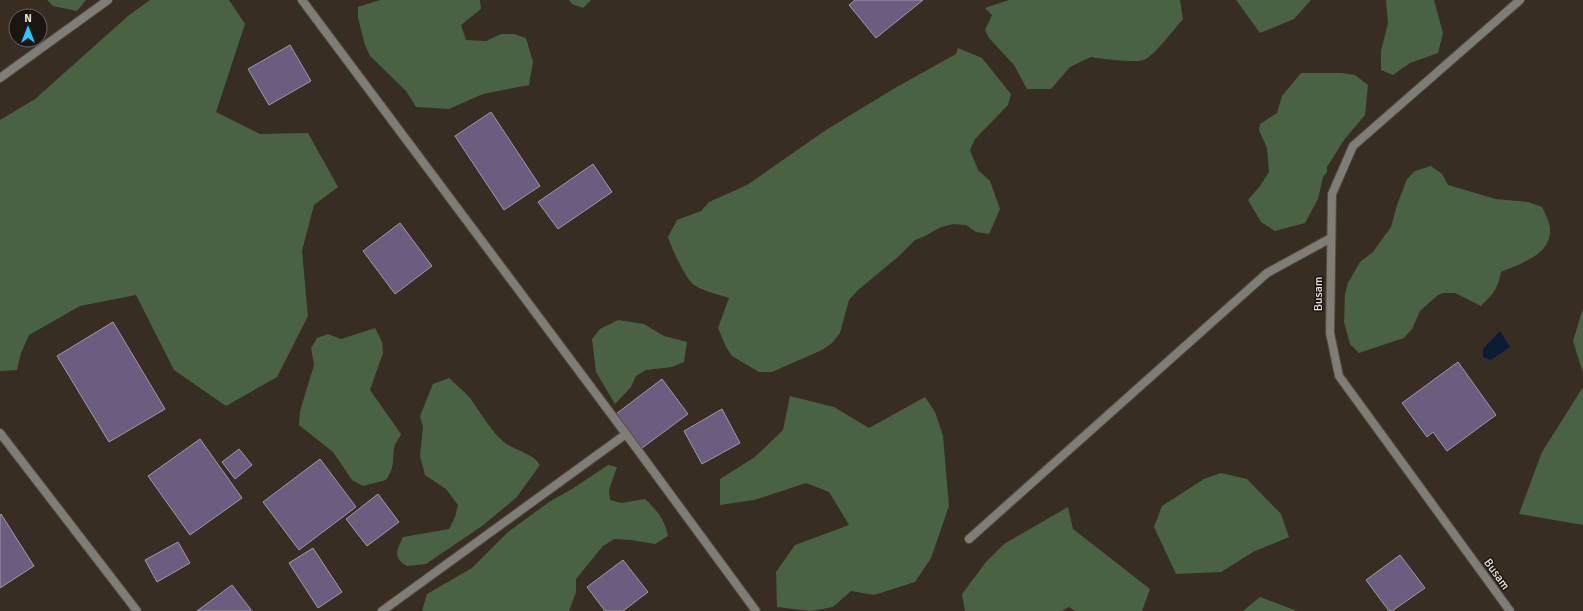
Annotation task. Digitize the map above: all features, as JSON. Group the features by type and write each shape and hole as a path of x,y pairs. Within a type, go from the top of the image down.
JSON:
{"street":[{"path":"0,78 108,0"},
{"path":"302,0 626,434 756,611"},
{"name":"Busam","path":"1510,611 1339,376 1330,333 1331,238 1332,194 1354,146 1520,0"},
{"path":"969,539 1267,273 1331,238"},
{"path":"0,433 137,611"},
{"path":"382,611 626,434"}],"green space":[{"path":"47,0 86,0 77,11 53,6"},
{"path":"150,0 229,0 245,24 216,112 260,134 308,133 338,187 314,205 302,251 308,316 277,377 226,406 174,370 136,295 80,306 29,335 21,353 17,370 0,371 0,120 35,99 128,16"},
{"path":"380,0 480,0 481,9 461,25 466,40 486,41 501,34 514,34 526,38 533,62 529,85 483,94 449,109 416,107 406,91 370,56 365,45 358,18 358,7"},
{"path":"569,0 591,0 583,8 572,4"},
{"path":"1009,0 1180,0 1183,19 1159,48 1144,60 1126,61 1091,57 1070,67 1051,89 1027,89 1014,65 989,38 985,30 992,15 985,8"},
{"path":"1236,0 1311,0 1294,19 1260,33"},
{"path":"1386,0 1434,0 1443,33 1438,53 1410,63 1393,75 1381,70 1381,51 1388,23"},
{"path":"958,48 982,58 1011,94 1008,105 975,139 970,150 978,170 990,181 1000,209 989,234 976,232 966,225 953,224 941,227 915,240 899,256 857,291 849,300 840,333 832,343 822,350 772,372 759,372 732,356 726,347 718,328 729,298 694,285 687,277 675,255 668,237 677,220 701,211 709,202 747,185 826,130 895,88 956,54"},
{"path":"1301,73 1341,73 1355,75 1368,85 1365,115 1344,140 1327,167 1327,172 1323,177 1318,199 1305,223 1275,231 1261,222 1248,200 1269,172 1267,148 1259,130 1260,124 1277,113 1282,96"},
{"path":"1431,166 1442,174 1448,185 1496,199 1528,202 1542,207 1550,228 1546,245 1534,257 1501,272 1494,291 1481,306 1455,293 1443,293 1438,295 1420,311 1412,329 1404,338 1359,353 1350,344 1344,322 1345,294 1348,283 1360,262 1373,252 1391,227 1397,205 1407,179 1415,171"},
{"path":"1583,308 1583,373 1573,341"},
{"path":"618,320 644,324 664,336 687,342 684,362 672,367 646,370 636,376 631,387 615,404 596,372 592,339 600,329"},
{"path":"375,328 382,342 383,353 370,390 401,434 394,447 393,465 389,476 386,480 363,486 352,480 333,452 299,425 300,411 314,365 311,348 317,338 328,334 341,339"},
{"path":"449,378 470,398 490,426 504,442 533,458 540,465 516,498 482,526 426,564 407,566 399,560 397,553 403,537 449,529 455,517 458,505 446,489 425,475 420,456 423,427 420,416 433,384"},
{"path":"1583,387 1583,525 1519,514 1542,452"},
{"path":"790,396 834,407 869,428 925,397 935,412 943,436 949,506 931,558 915,582 874,595 851,591 833,607 811,611 777,607 776,572 795,545 849,525 829,492 806,483 754,500 720,505 720,479 755,457 783,430"},
{"path":"608,465 617,467 609,490 610,500 621,503 645,499 654,508 665,524 668,536 655,544 614,539 603,546 576,579 576,592 569,611 422,611 427,594 472,568 508,532 549,502 572,489"},
{"path":"1221,473 1247,479 1281,514 1289,537 1253,552 1221,572 1176,574 1154,527 1162,506 1204,479"},
{"path":"1068,507 1073,529 1150,589 1142,611 1075,611 1069,607 1062,611 965,611 962,594 986,562 1004,544"},
{"path":"1260,597 1297,611 1243,611"}],"water":[{"path":"1500,331 1510,347 1491,360 1483,357 1483,349"}],"building":[{"path":"855,0 923,0 876,38 849,5"},
{"path":"290,45 311,81 269,105 248,69"},
{"path":"491,112 540,186 504,210 455,136"},
{"path":"593,164 612,192 558,229 538,202"},
{"path":"400,223 432,266 395,294 363,251"},
{"path":"113,322 165,409 109,442 57,356"},
{"path":"1458,362 1496,415 1447,451 1433,432 1427,437 1402,403"},
{"path":"662,379 688,414 642,448 616,414"},
{"path":"722,409 740,443 702,464 684,431"},
{"path":"200,439 242,498 190,535 148,476"},
{"path":"239,449 252,465 235,479 222,462"},
{"path":"320,459 356,507 299,550 263,502"},
{"path":"378,494 399,522 367,546 346,519"},
{"path":"1,514 34,566 0,588 0,515"},
{"path":"178,542 190,563 157,582 145,560"},
{"path":"313,548 342,592 318,608 289,563"},
{"path":"1400,555 1425,588 1392,611 1389,611 1366,580"},
{"path":"623,560 648,592 623,611 605,611 587,587"},
{"path":"232,585 252,611 197,611"}]}
